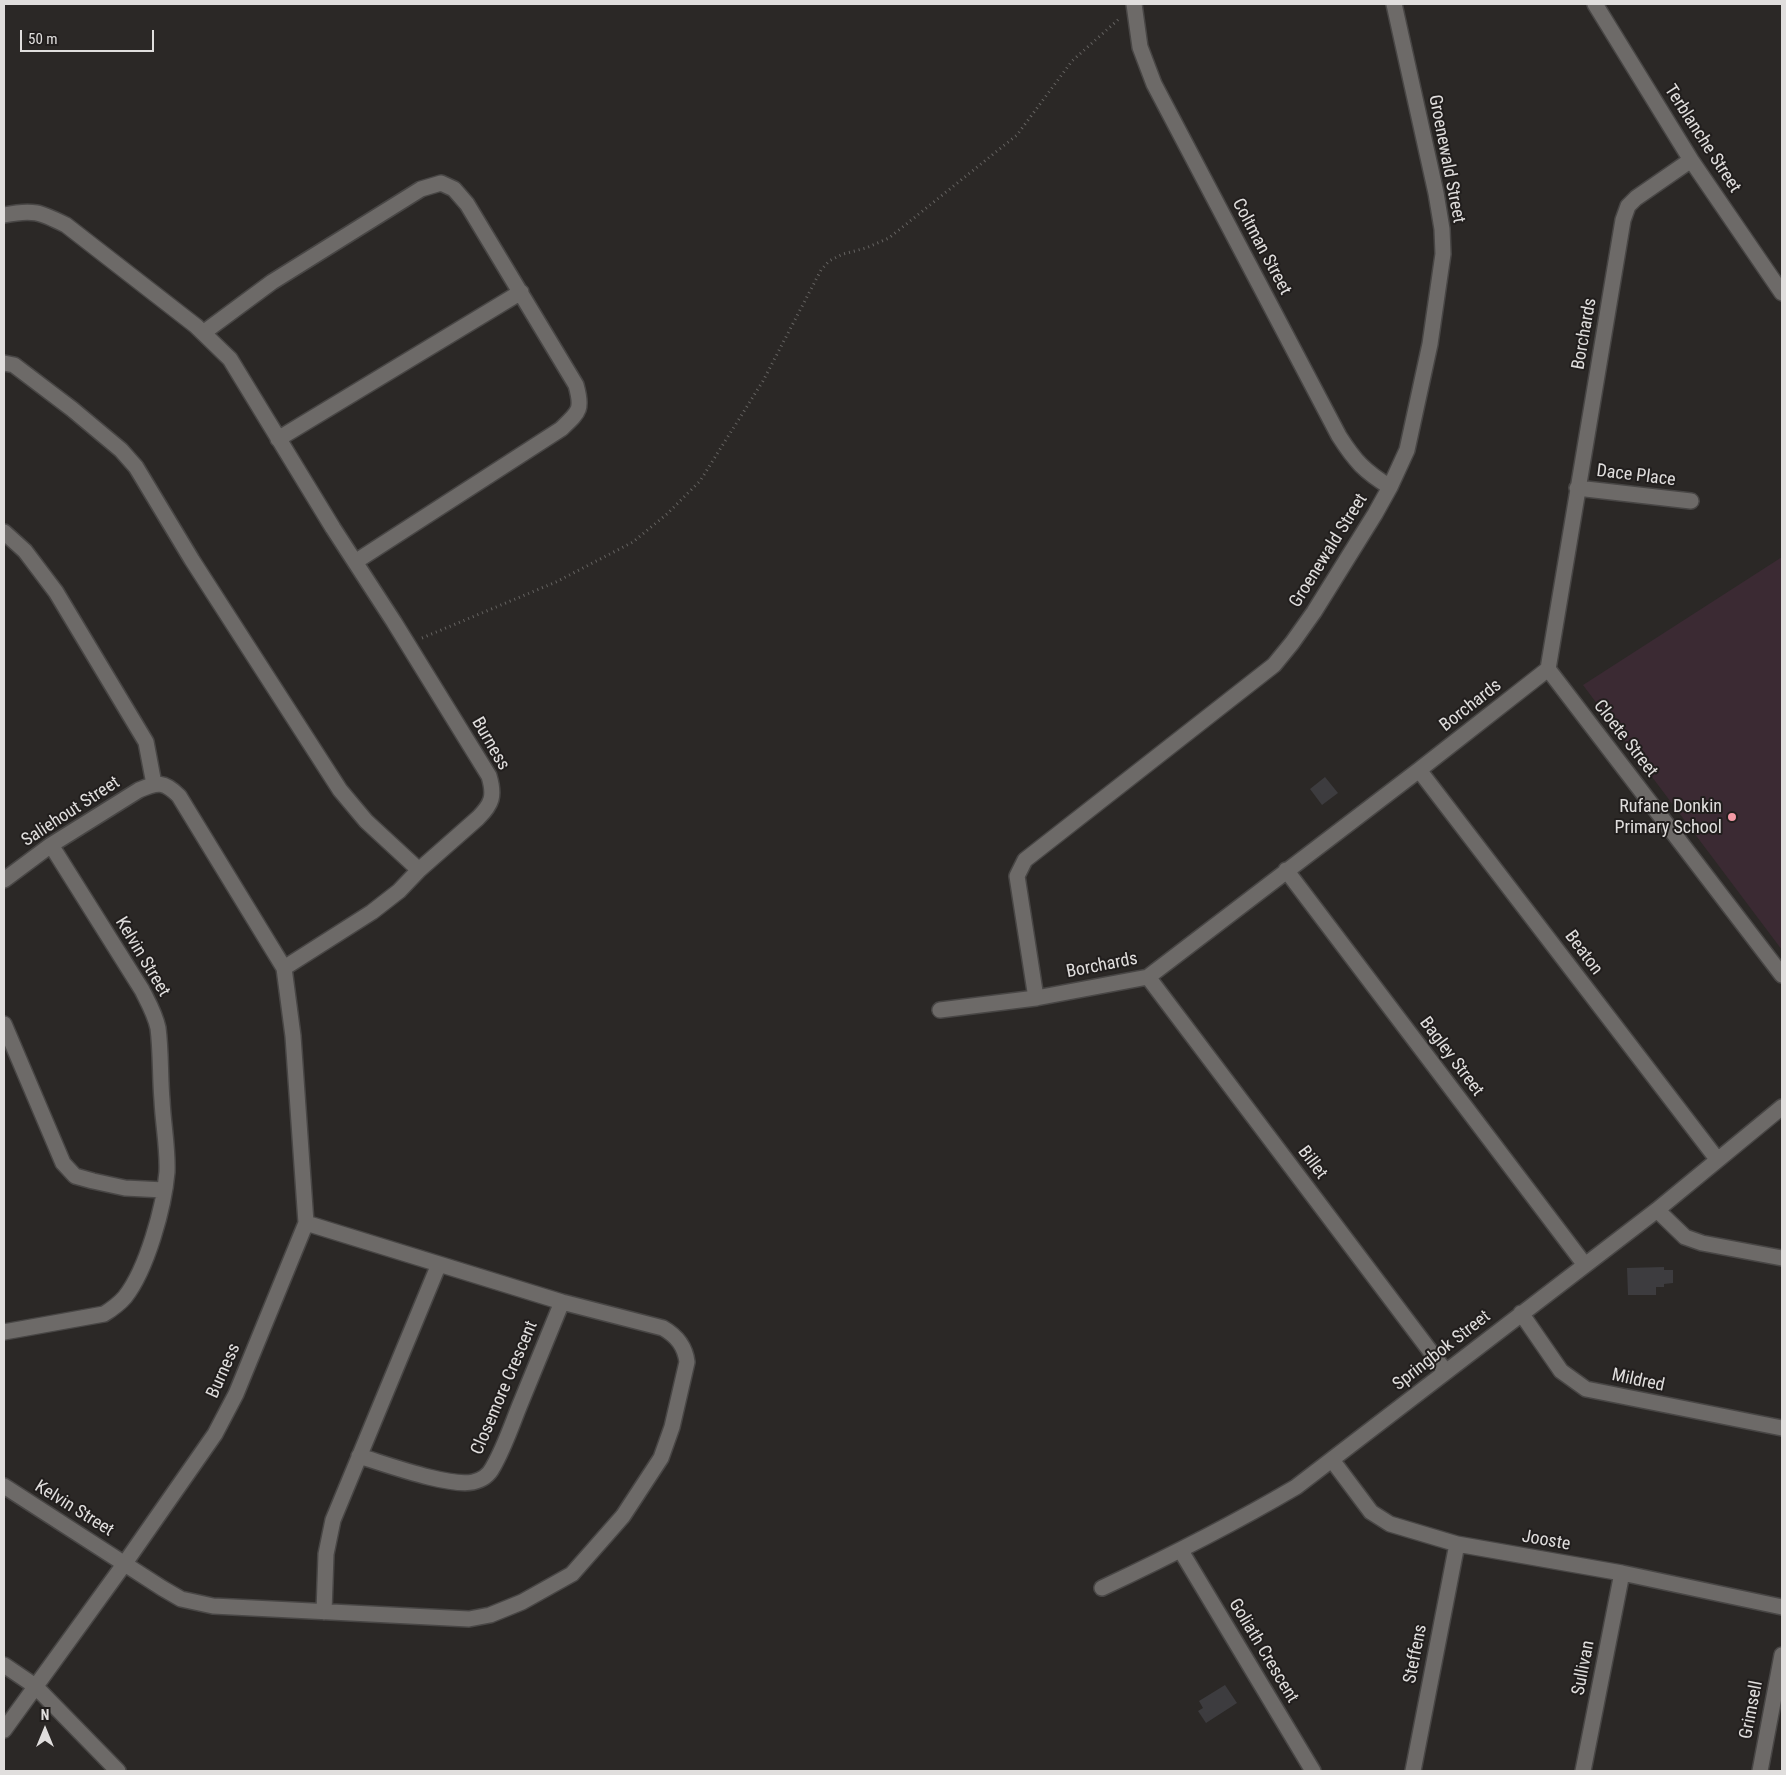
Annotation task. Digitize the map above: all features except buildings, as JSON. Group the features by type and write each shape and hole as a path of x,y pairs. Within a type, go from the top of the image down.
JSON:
{"street":[{"name":"Groenewald Street","path":"1036,998 1017,876 1025,860 1274,664 1314,612 1375,514 1407,450 1430,344 1443,254 1442,229 1436,193 1394,4"},
{"name":"Terblanche Street","path":"1595,4 1692,160 1782,292"},
{"name":"Coltman Street","path":"1134,5 1140,47 1154,84 1339,436 1353,458 1370,475 1390,487"},
{"name":"Borchards","path":"940,1010 1036,998 1148,977 1548,669 1623,220 1628,206 1636,198 1692,160"},
{"path":"203,333 272,282 421,190 441,183 454,190 467,204 576,385 580,399 578,413 561,429 355,562"},
{"name":"Burness","path":"4,215 21,212 43,213 66,226 203,333 230,359 489,776 493,789 492,798 487,810 419,870 399,891 372,912 284,968"},
{"path":"278,439 521,292"},
{"path":"4,363 14,365 72,409 121,450 136,468 192,560 340,790 366,821 419,870"},
{"name":"Dace Place","path":"1577,488 1691,501"},
{"path":"4,532 25,551 56,592 146,742 158,784"},
{"name":"Cloete Street","path":"1548,669 1782,974"},
{"name":"Beaton","path":"1419,770 1717,1159"},
{"name":"Burness","path":"4,1730 216,1434 236,1394 306,1223 293,1036 284,968 180,796 170,787 158,784"},
{"name":"Saliehout Street","path":"4,880 51,846 139,790 158,784"},
{"name":"Kelvin Street","path":"4,1332 104,1314 116,1305 126,1296 143,1265 162,1206 164,1190 167,1151 162,1105 158,1028 153,1012 142,990 51,846"},
{"name":"Bagley Street","path":"1286,870 1585,1265"},
{"name":"Billet","path":"1148,977 1446,1372"},
{"path":"4,1024 63,1163 76,1176 93,1181 125,1188 164,1190"},
{"name":"Springbok Street","path":"1102,1588 1180,1551 1296,1487 1657,1210 1782,1107"},
{"path":"1657,1210 1685,1237 1702,1244 1782,1258"},
{"path":"125,1563 182,1598 213,1606 469,1619 490,1615 522,1602 572,1574 623,1516 661,1458 672,1427 687,1362 682,1344 674,1334 663,1328 562,1302 306,1223"},
{"path":"324,1612 326,1554 333,1520 439,1264"},
{"name":"Closemore Crescent","path":"359,1456 446,1481 463,1483 480,1480 484,1477 493,1467 504,1443 562,1302"},
{"name":"Mildred","path":"1521,1313 1562,1371 1586,1389 1782,1428"},
{"name":"Jooste","path":"1332,1460 1371,1512 1390,1524 1457,1544 1622,1573 1782,1607"},
{"name":"Kelvin Street","path":"4,1486 125,1563"},
{"name":"Steffens","path":"1413,1771 1457,1544"},
{"name":"Goliath Crescent","path":"1180,1551 1313,1771"},
{"name":"Sullivan","path":"1583,1771 1622,1573"},
{"name":"Grimsell","path":"1760,1771 1782,1655"},
{"path":"4,1665 35,1686 118,1771"}],"path":[{"path":"408,644 556,582 633,542 667,514 700,481 763,381 822,270 829,261 843,254 866,248 889,238 1017,135 1072,62 1134,5"}],"shaded area":[{"name":"Rufane Donkin Primary School","path":"1782,557 1782,950 1583,685"}],"place":[{"name":"Rufane Donkin Primary School","path":"1732,817"}]}
